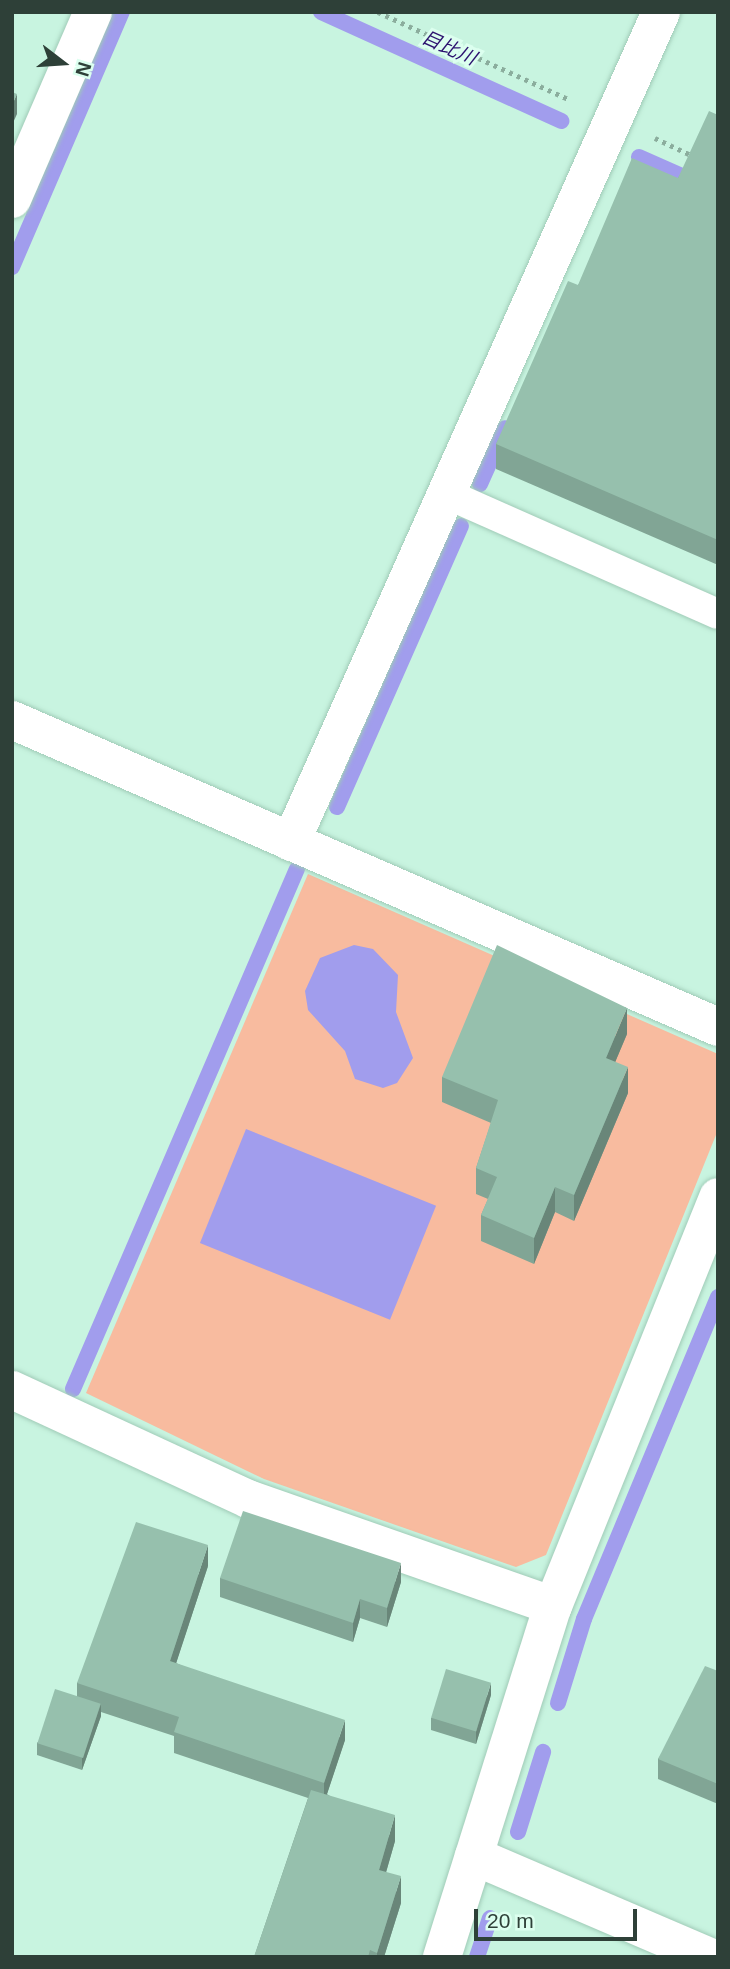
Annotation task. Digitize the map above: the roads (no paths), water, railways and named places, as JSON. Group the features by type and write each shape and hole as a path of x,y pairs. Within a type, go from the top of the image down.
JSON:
{"street":[{"path":"12,199 93,12"},
{"path":"291,842 661,12"},
{"path":"12,720 718,1027"},
{"path":"442,1957 553,1606 718,1197"},
{"path":"12,1390 248,1499 553,1606"},
{"path":"474,1856 709,1957"}],"lane":[{"path":"447,494 718,614"}],"waterway":[{"path":"12,267 122,12"},
{"name":"目比川","path":"321,12 561,121"},
{"name":"目比川","path":"639,157 718,192"},
{"path":"480,484 505,428"},
{"path":"337,807 461,526"},
{"path":"73,1389 297,869"},
{"path":"558,1703 584,1619 718,1297"},
{"path":"518,1832 543,1752"},
{"path":"477,1957 490,1918"}]}
